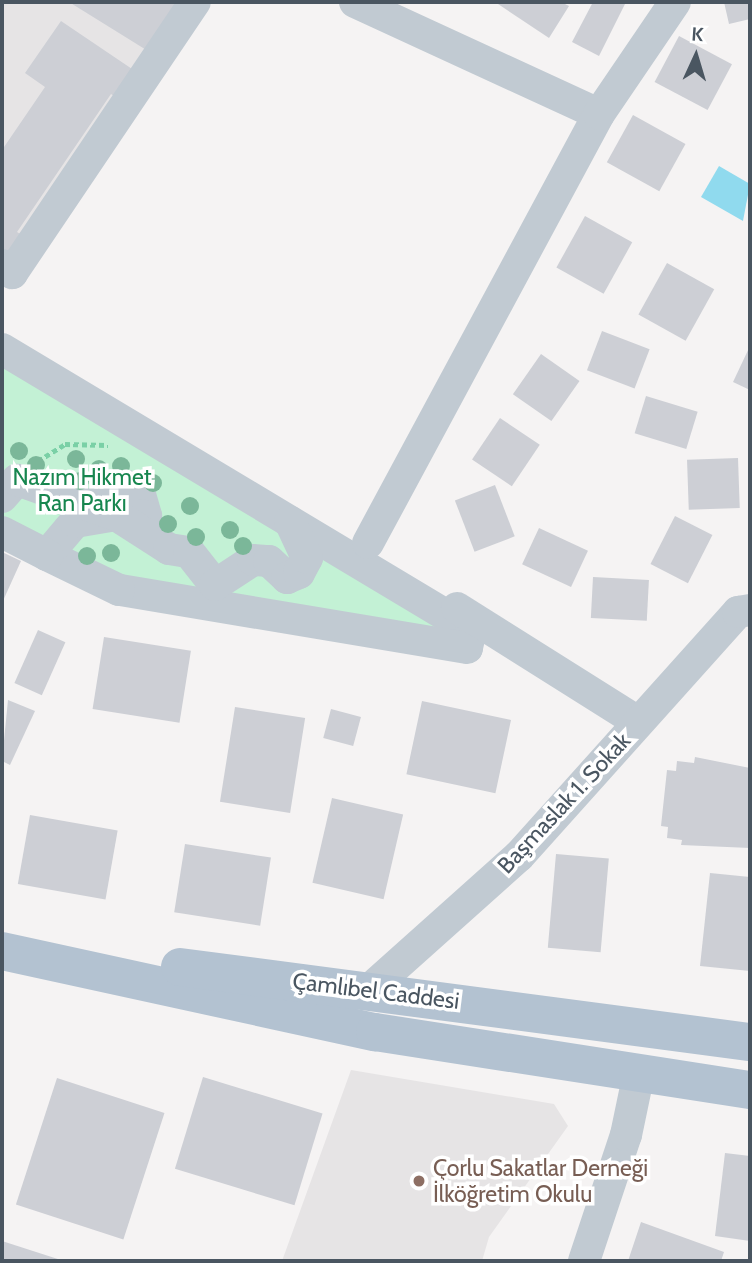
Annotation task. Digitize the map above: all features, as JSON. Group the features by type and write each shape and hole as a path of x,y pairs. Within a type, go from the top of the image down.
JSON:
{"main road":[{"name":"Çamlıbel Caddesi","path":"2,946 369,990 750,1042"},
{"path":"2,951 375,1032 750,1090"}],"street":[{"path":"2,265 12,273 195,2"},
{"path":"355,2 599,114"},
{"path":"368,543 599,114 675,2"},
{"path":"2,330 368,543 508,645 638,722"},
{"path":"2,349 471,630 467,648 119,590 2,532"},
{"path":"2,497 17,480 117,515 169,549 189,552 215,585 253,560 269,561 287,578 299,573 307,558 288,529 290,522"},
{"path":"47,555 75,522 117,515"},
{"name":"Başmaslak 1. Sokak","path":"369,990 519,856 738,612 750,610"},
{"path":"584,1261 626,1135 639,1073"}],"shaded area":[{"path":"2,2 203,2 10,290 2,284"},
{"name":"Çorlu Sakatlar Derneği İlköğretim Okulu","path":"351,1070 554,1104 568,1126 489,1237 482,1261 282,1261"}],"green space":[{"name":"Nazım Hikmet Ran Parkı","path":"2,350 477,644 473,663 111,592 2,539"}],"water":[{"path":"719,166 750,184 743,221 701,197"}],"building":[{"path":"69,2 190,2 156,56"},
{"path":"495,2 561,2 569,6 549,38"},
{"path":"593,2 626,2 599,56 572,42"},
{"path":"724,2 750,2 750,19 729,24"},
{"path":"61,21 138,73 120,100 111,94 17,232 27,238 2,257 2,150 45,87 25,73"},
{"path":"679,36 732,64 708,110 655,82"},
{"path":"633,115 685,144 659,191 607,162"},
{"path":"585,216 632,242 604,294 556,268"},
{"path":"667,263 714,289 686,341 638,315"},
{"path":"602,331 650,349 635,388 587,370"},
{"path":"750,346 750,390 733,382"},
{"path":"541,354 580,381 551,421 513,394"},
{"path":"646,396 698,412 686,449 635,433"},
{"path":"500,418 540,445 512,486 472,459"},
{"path":"738,458 740,508 689,510 687,460"},
{"path":"495,485 515,536 475,552 455,500"},
{"path":"675,516 712,535 688,583 650,564"},
{"path":"539,528 588,551 571,587 522,564"},
{"path":"2,552 21,561 2,603"},
{"path":"593,577 649,580 647,621 591,618"},
{"path":"38,630 65,642 42,695 14,683"},
{"path":"104,637 191,651 179,723 93,709"},
{"path":"8,700 35,711 10,765 2,761"},
{"path":"422,701 511,720 495,793 406,774"},
{"path":"235,707 305,718 290,813 220,802"},
{"path":"331,709 361,717 353,746 323,738"},
{"path":"695,757 750,768 750,848 681,845 682,840 667,838 668,827 661,826 667,770 676,771 677,761 694,763"},
{"path":"332,798 403,814 384,899 312,883"},
{"path":"30,815 118,830 105,899 18,884"},
{"path":"185,844 271,858 260,926 174,912"},
{"path":"556,854 609,859 601,952 548,948"},
{"path":"710,873 750,877 750,971 700,966"},
{"path":"203,1077 323,1114 294,1205 175,1169"},
{"path":"57,1078 164,1113 123,1239 16,1204"},
{"path":"725,1153 750,1156 750,1241 715,1236"},
{"path":"641,1222 724,1252 721,1261 628,1261"},
{"path":"2,1241 64,1261 2,1261"}],"place":[{"name":"Çorlu Sakatlar Derneği İlköğretim Okulu","path":"419,1181"}]}
